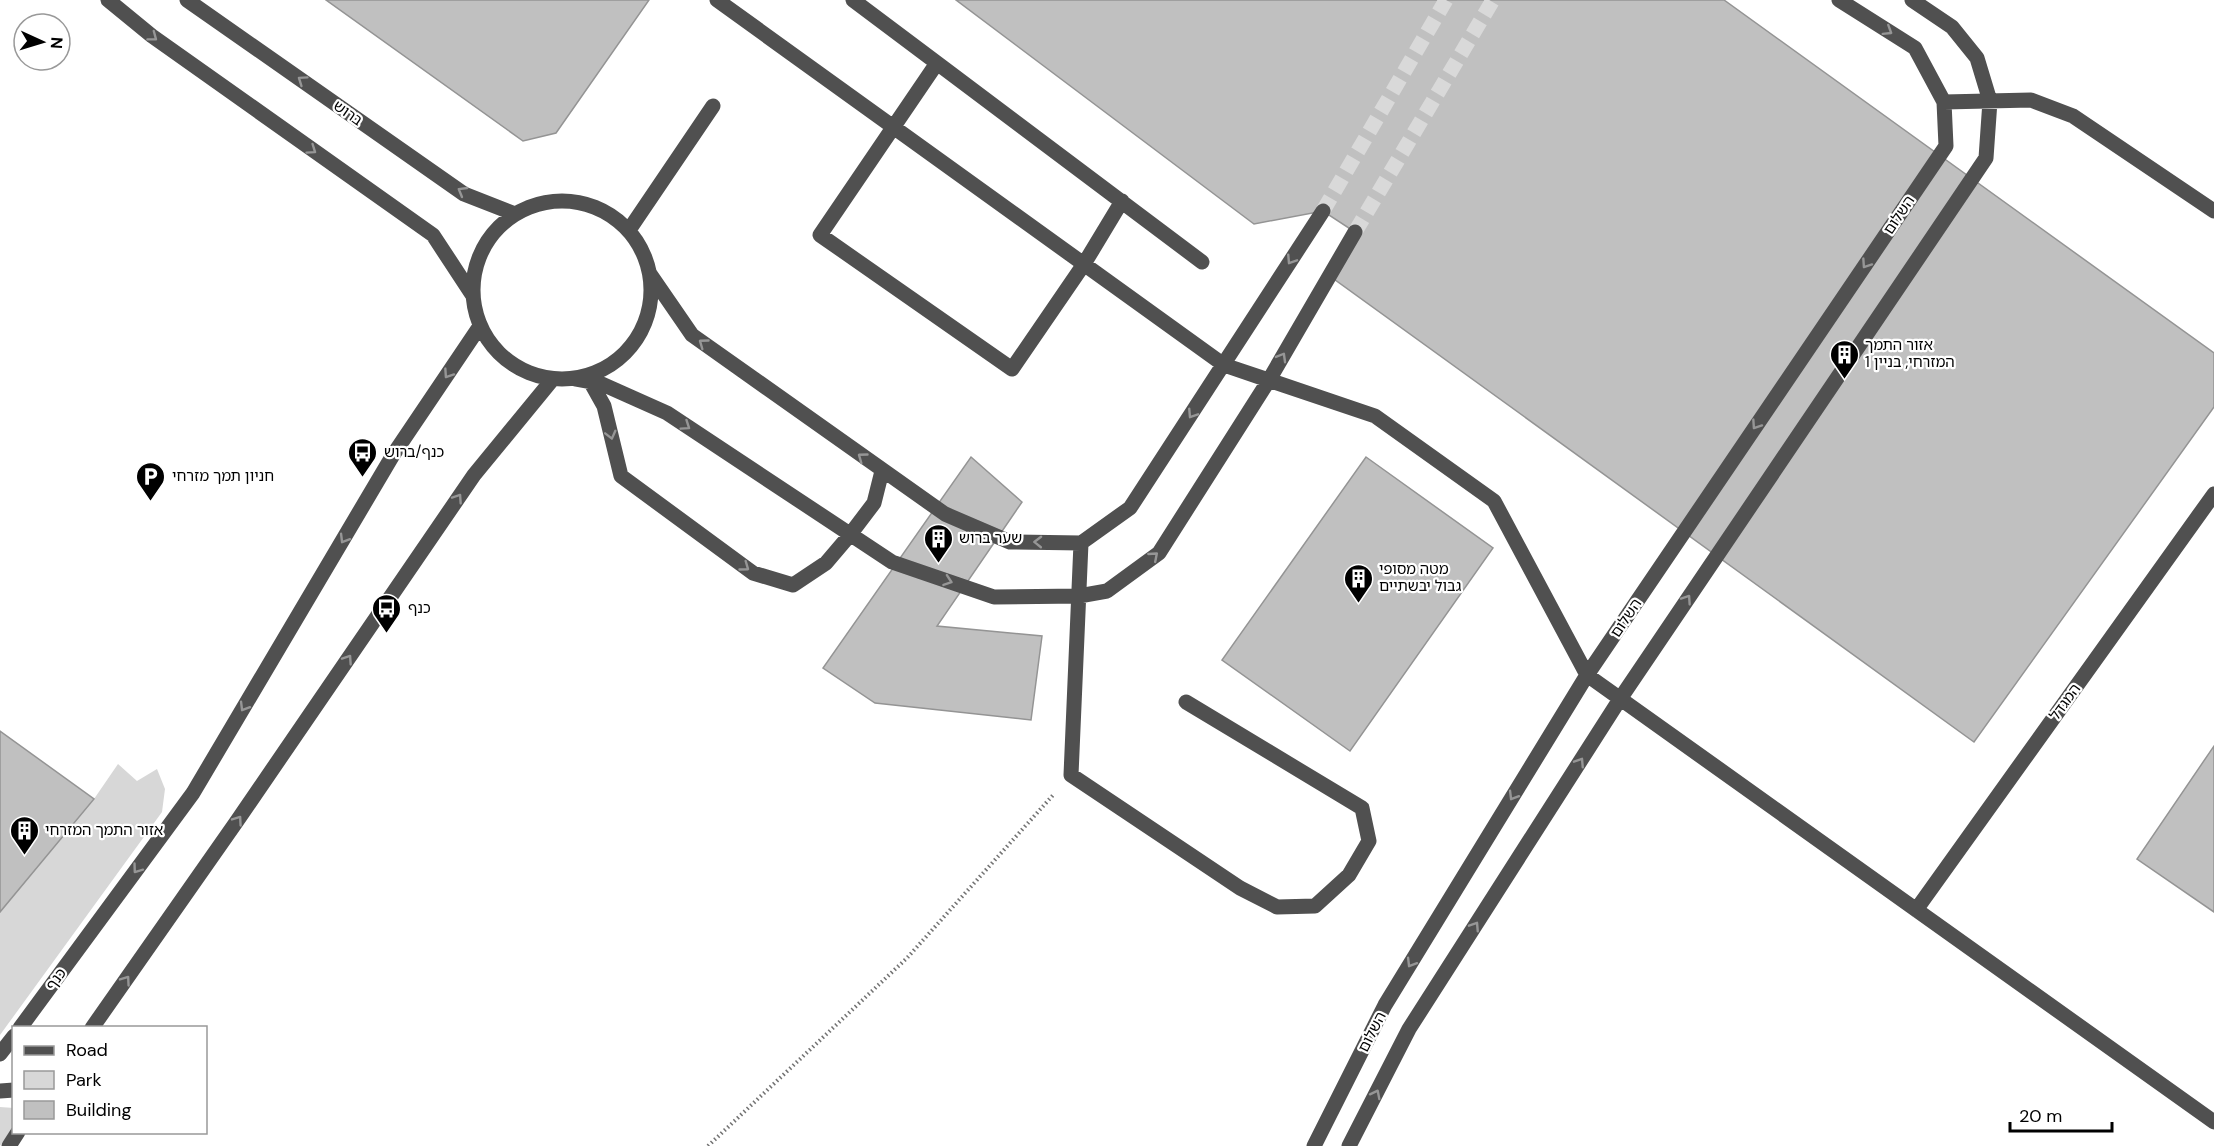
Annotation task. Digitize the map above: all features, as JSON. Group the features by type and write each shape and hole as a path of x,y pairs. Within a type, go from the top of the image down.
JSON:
{"street":[{"path":"108,0 152,36 433,235 473,296"},
{"name":"ברוש","path":"187,0 464,194 515,214"},
{"path":"717,0 738,8 894,128 1224,364 1375,416 1494,501 1587,675 2214,1122"},
{"path":"853,0 1202,262"},
{"name":"השלום","path":"1314,1146 1385,1005 1587,675 1946,146 1944,102 1915,48 1839,0"},
{"path":"1349,1146 1409,1029 1620,699 1986,158 1990,102 1977,58 1952,27 1912,0"},
{"path":"937,63 820,234 1012,369 1084,264 1122,201"},
{"path":"1944,102 2031,100 2073,116 2214,211"},
{"path":"629,230 713,106"},
{"path":"583,380 618,360 634,343 646,322 651,298 650,274 643,251 629,230 610,214 596,208 564,201 538,204 515,214 497,229 483,249 475,272 473,296 480,326 497,352 522,370 552,380 583,380 667,413 849,536 892,562 994,597 1079,596 1107,591 1159,554 1269,380 1355,232"},
{"path":"650,274 692,335 945,514 1010,542 1081,543 1131,508 1323,211"},
{"name":"כנף","path":"21,1026 193,793 393,455 480,326"},
{"path":"93,1026 474,475 552,380"},
{"path":"583,380 604,406 621,476 753,573 793,585 826,563 874,504 882,471"},
{"name":"המגדל","path":"1916,910 2214,494"},
{"path":"1081,543 1071,775 1240,888 1277,908 1316,906 1349,875 1369,841 1362,808 1186,702"},
{"path":"0,1054 12,1039"}],"path":[{"path":"708,1146 907,958 1071,775"}],"green space":[{"path":"118,764 137,781 157,769 165,789 162,812 0,1035 0,912 94,799"},
{"path":"0,1107 12,1108 12,1128 0,1146"}],"building":[{"path":"326,0 649,0 556,133 523,141"},
{"name":"אזור התמך המזרחי, בניין 1","path":"956,0 1724,0 2214,353 2214,407 1974,742 1327,274 1355,232 1323,211 1254,224"},
{"name":"שער ברוש","path":"971,457 1022,502 937,626 1042,636 1031,720 875,703 823,668"},
{"name":"מטה מסופי גבול יבשתיים","path":"1366,457 1493,548 1350,751 1222,660"},
{"name":"אזור התמך המזרחי","path":"0,731 94,799 0,912"},
{"path":"2214,746 2214,912 2137,859"}],"tunnel":[{"path":"1323,211 1446,0"},
{"path":"1355,232 1493,0"}],"place":[{"name":"אזור התמך המזרחי, בניין 1","path":"1844,380"},
{"name":"כנף/ברוש","path":"363,478"},
{"name":"חניון תמך מזרחי","path":"151,502"},
{"name":"שער ברוש","path":"938,564"},
{"name":"מטה מסופי גבול יבשתיים","path":"1358,604"},
{"name":"כנף","path":"387,634"},
{"name":"אזור התמך המזרחי","path":"24,856"}]}
